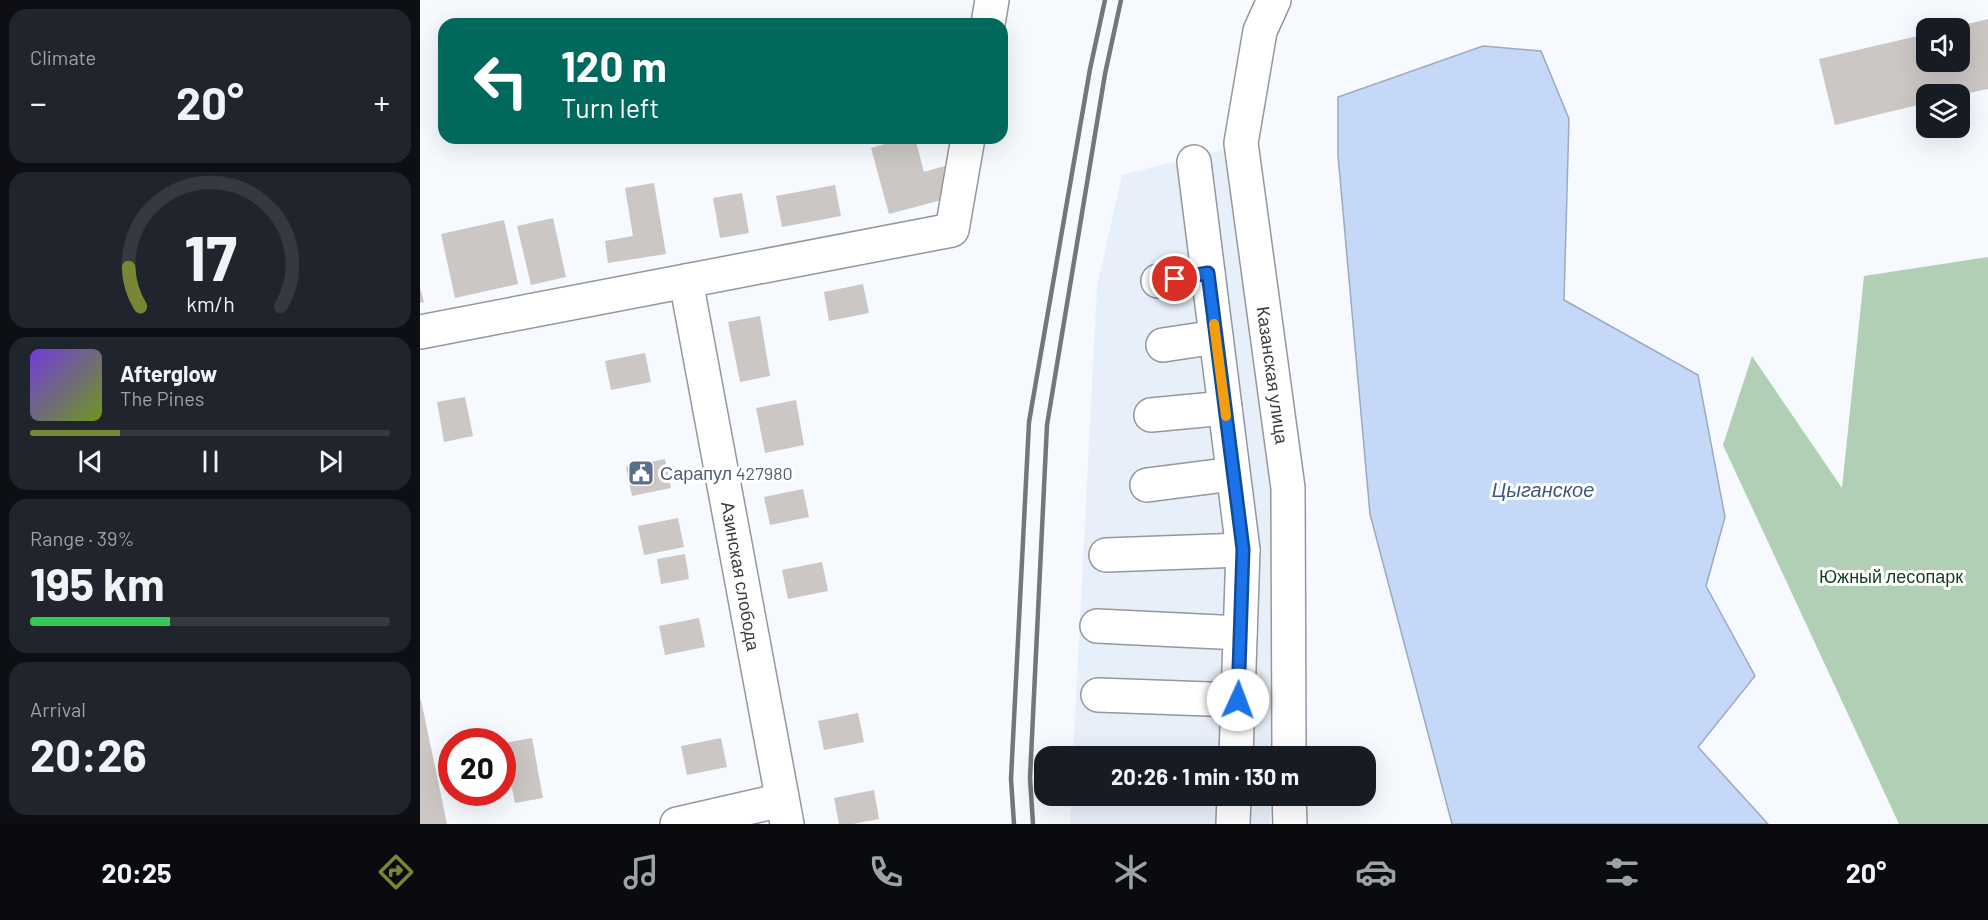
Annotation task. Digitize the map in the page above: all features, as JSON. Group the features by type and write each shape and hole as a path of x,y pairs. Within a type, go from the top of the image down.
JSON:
{"street":[{"path":"989,18 992,0"},
{"name":"Казанская улица","path":"1274,0 1260,31 1241,143 1288,488 1289,746"},
{"path":"420,332 952,230 967,144"},
{"path":"1194,162 1243,549 1236,746"},
{"path":"1158,281 1208,273"},
{"name":"Азинская слобода","path":"677,824 784,812 686,281"},
{"path":"1163,345 1216,338"},
{"path":"1151,415 1225,408"},
{"path":"1147,485 1233,474"},
{"path":"1106,555 1243,549"},
{"path":"1097,626 1240,633"},
{"path":"1098,695 1238,700"},
{"path":"1233,824 1234,806"},
{"path":"1289,806 1290,824"}],"shaded area":[{"path":"1230,148 1276,526 1271,746 1074,746 1097,287 1122,175"},
{"path":"1071,806 1270,806 1270,824 1070,824"}],"green space":[{"name":"Южный лесопарк","path":"1988,257 1988,824 1899,824 1723,445 1752,356 1842,488 1864,276"}],"water":[{"name":"Цыганское","path":"1483,46 1541,51 1569,119 1564,300 1698,375 1725,517 1706,586 1755,676 1698,747 1768,824 1452,824 1370,514 1338,155 1338,97"}],"building":[{"path":"1988,19 1988,89 1970,93 1970,84 1916,84 1916,105 1835,125 1819,59 1916,36 1916,72 1970,72 1970,23"},
{"path":"885,144 917,144 924,172 952,164 949,198 889,214 871,148"},
{"path":"654,183 666,254 608,263 605,241 633,236 625,188"},
{"path":"835,185 841,216 782,227 776,196"},
{"path":"742,193 749,233 720,238 713,198"},
{"path":"553,218 566,277 531,285 517,226"},
{"path":"504,220 518,284 455,298 441,234"},
{"path":"863,284 869,313 829,321 824,292"},
{"path":"420,288 424,302 420,303"},
{"path":"760,316 770,376 740,382 728,322"},
{"path":"645,353 651,382 611,390 605,361"},
{"path":"465,397 473,436 444,442 437,402"},
{"path":"796,400 804,445 765,453 756,408"},
{"path":"665,459 671,488 632,496 626,467"},
{"path":"803,489 809,517 770,525 764,497"},
{"path":"678,518 684,547 644,555 638,526"},
{"path":"685,554 689,579 661,584 657,559"},
{"path":"822,562 828,591 788,599 782,570"},
{"path":"699,618 705,647 665,655 659,626"},
{"path":"421,700 438,781 438,806 443,806 447,824 420,824"},
{"path":"858,713 864,742 824,750 818,721"},
{"path":"532,738 543,798 516,803 516,741"},
{"path":"721,738 727,767 687,775 681,746"},
{"path":"874,790 879,819 839,824 834,798"}],"railway":[{"path":"1014,824 1011,779 1029,422 1090,69 1105,0"},
{"path":"1033,824 1030,778 1047,425 1105,74 1121,0"}],"slow traffic":[{"path":"1214,324 1226,416"}],"place":[{"name":"Сарапул 427980","path":"641,473"}],"route":[{"path":"1175,279 1208,273 1243,549 1238,700"}]}
